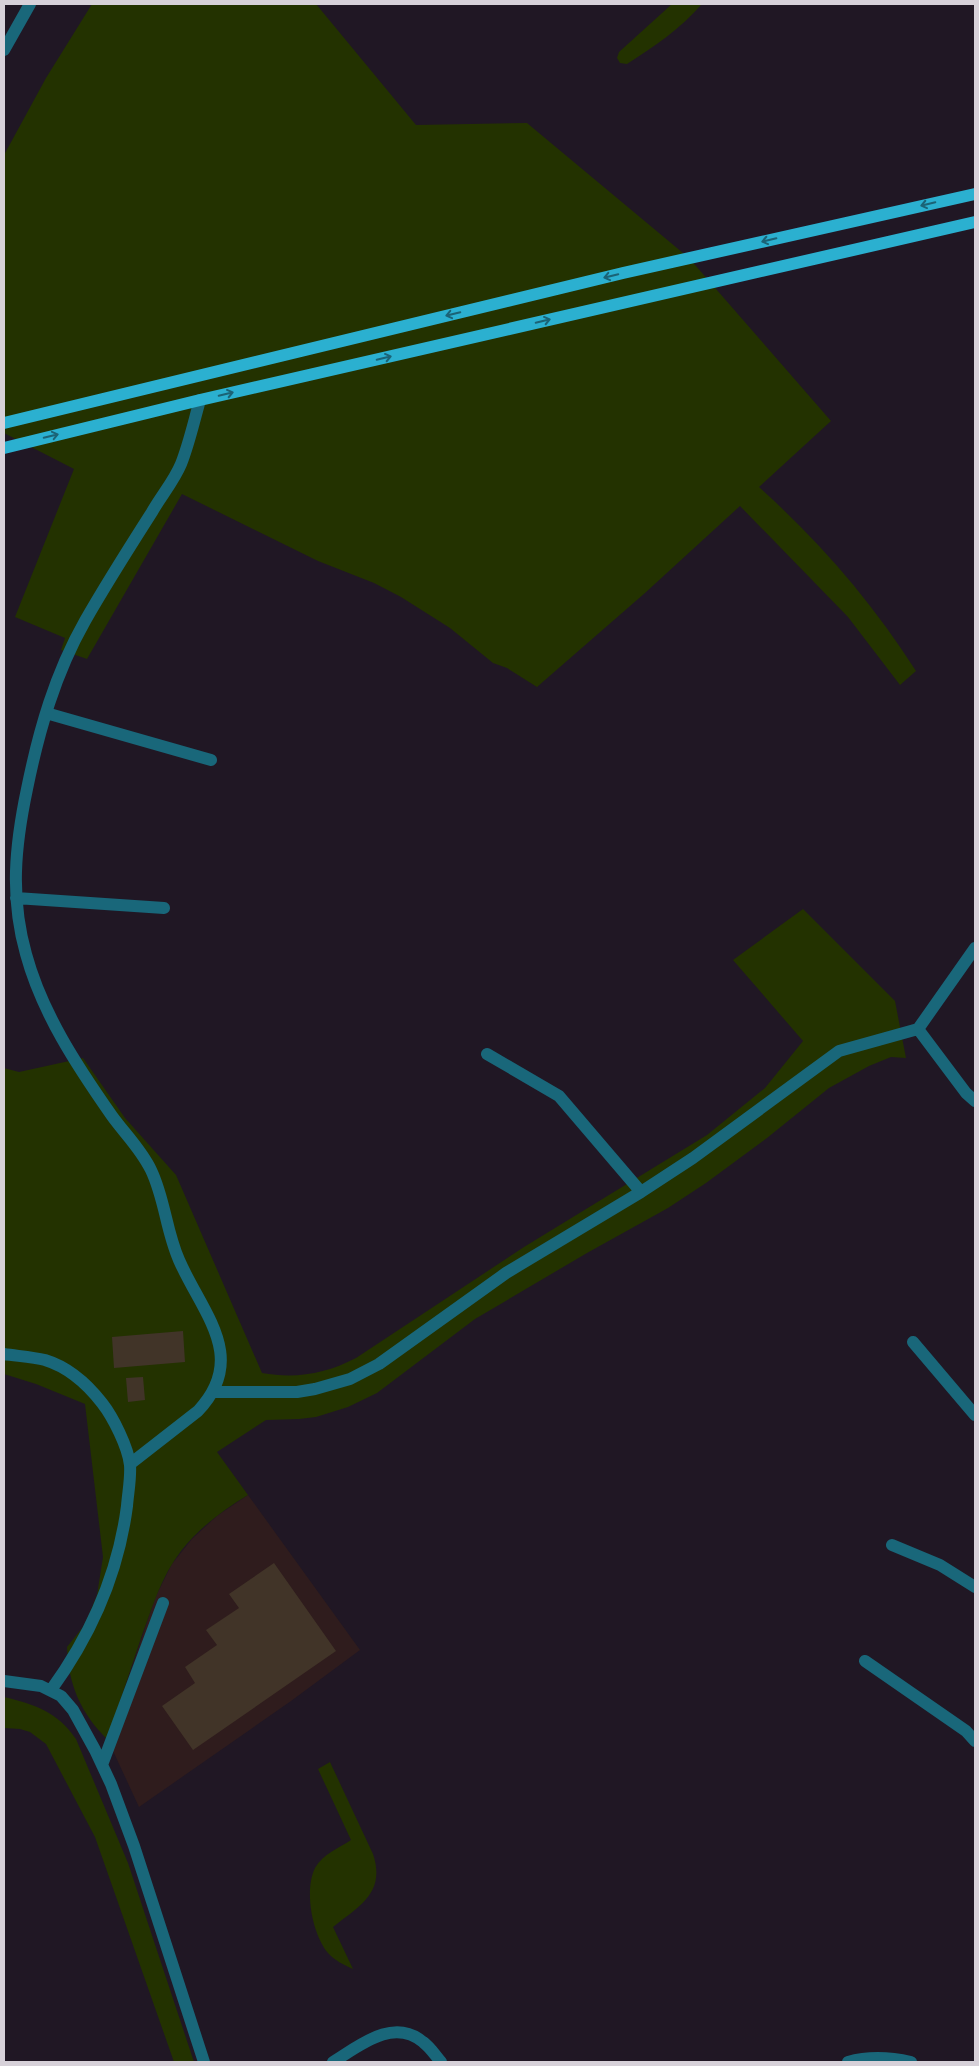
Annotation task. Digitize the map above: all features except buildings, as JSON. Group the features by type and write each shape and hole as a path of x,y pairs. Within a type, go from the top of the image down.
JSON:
{"main road":[{"path":"4,423 623,273 975,194"},
{"path":"4,448 200,400 975,222"}],"street":[{"path":"4,50 30,4"},
{"path":"130,1464 198,1411 213,1392 221,1362 220,1342 178,1258 158,1187 151,1170 142,1154 96,1093 74,1058 43,1001 25,954 16,898 15,865 21,815 34,753 58,678 84,623 180,465 200,400"},
{"path":"46,713 211,760"},
{"path":"16,898 164,908"},
{"path":"213,1392 297,1392 333,1385 365,1372 392,1355 506,1273 641,1192 733,1131 840,1051 918,1028 975,948"},
{"path":"918,1028 966,1093 975,1101"},
{"path":"487,1054 559,1096 641,1192"},
{"path":"913,1342 975,1415"},
{"path":"4,1354 46,1360 85,1384 106,1409 123,1443 130,1464 124,1524 109,1583 87,1635 51,1690"},
{"path":"892,1545 940,1565 975,1587"},
{"path":"102,1765 163,1603"},
{"path":"865,1661 966,1731 975,1741"},
{"path":"4,1681 42,1686 60,1696 73,1710 102,1765 134,1846 204,2062"},
{"path":"333,2062 377,2035 395,2032 409,2034 422,2040 440,2062"},
{"path":"848,2062 870,2058 911,2062"}],"shaded area":[{"path":"248,1495 360,1650 291,1701 139,1807 108,1740 155,1598 172,1564 192,1539 217,1516"}],"green space":[{"path":"92,4 316,4 416,125 527,123 689,258 831,421 759,487 803,529 844,574 881,621 916,671 900,685 848,617 740,506 645,593 537,687 507,668 493,663 450,628 401,597 374,583 318,561 182,494 87,659 61,650 65,638 15,617 74,469 4,433 4,155 46,78"},
{"path":"672,4 702,4 657,44 627,64 620,63 617,58 619,52"},
{"path":"803,909 895,1001 906,1058 891,1057 869,1066 829,1088 767,1138 706,1183 668,1208 475,1319 377,1393 348,1407 316,1417 266,1420 217,1452 248,1495 204,1527 181,1551 168,1571 141,1638 108,1740 90,1720 78,1698 70,1673 67,1647 83,1627 97,1595 103,1557 85,1404 36,1384 4,1374 4,1068 19,1072 83,1058 125,1118 176,1175 262,1373 275,1375 310,1374 333,1368 356,1358 524,1247 707,1135 765,1088 803,1041 733,960"},
{"path":"4,1697 44,1710 61,1722 76,1739 128,1863 194,2062 174,2062 95,1837 46,1744 30,1732 4,1728"},
{"path":"330,1762 373,1854 376,1867 376,1879 368,1897 361,1905 333,1927 353,1969 336,1960 322,1945 311,1912 310,1888 315,1868 327,1855 351,1840 318,1769"}]}
